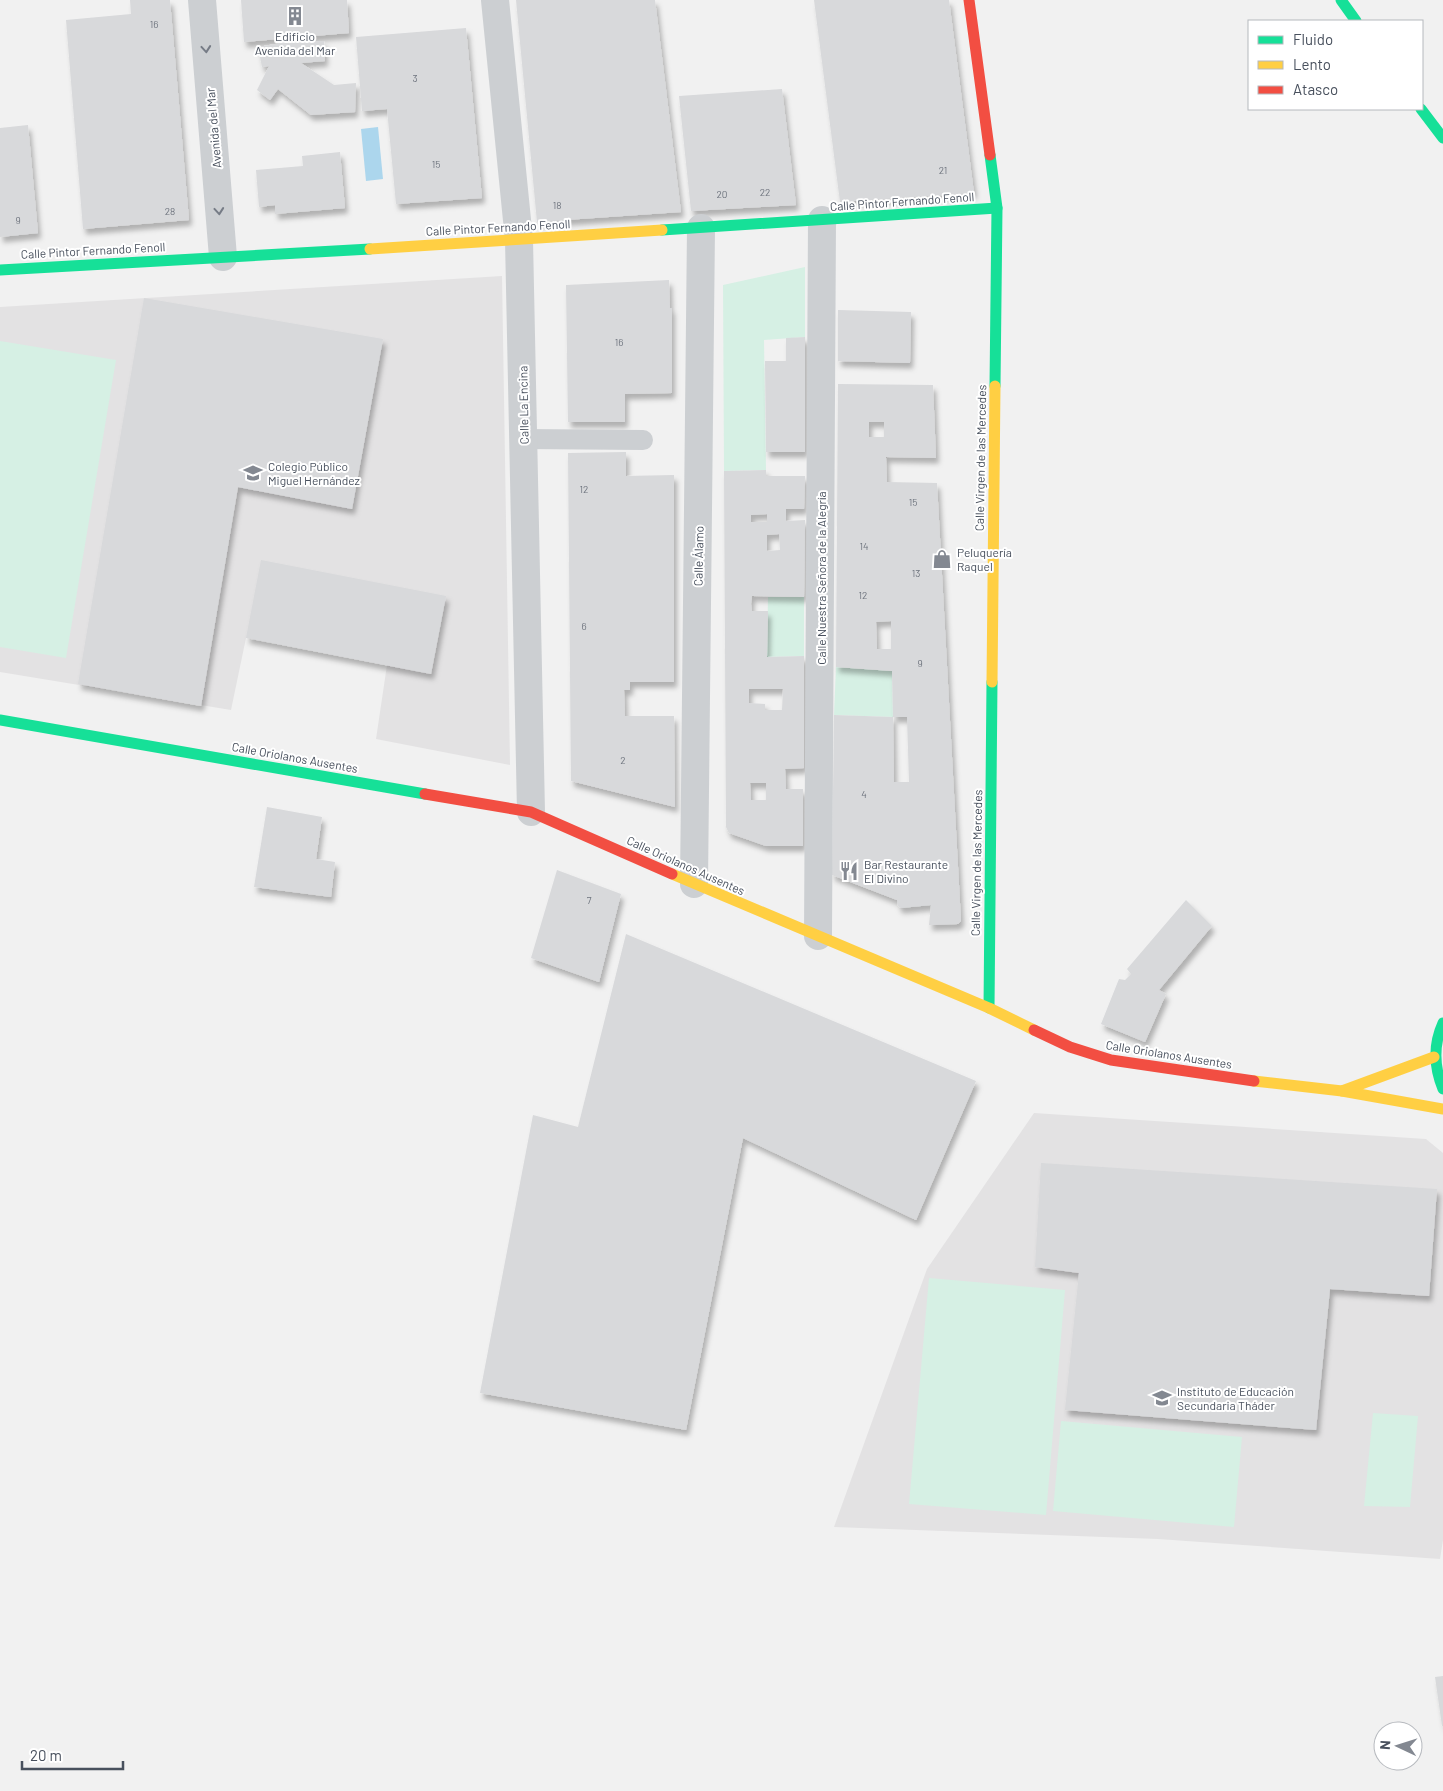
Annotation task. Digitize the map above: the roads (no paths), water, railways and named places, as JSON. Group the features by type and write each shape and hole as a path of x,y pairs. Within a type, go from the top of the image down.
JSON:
{"street":[{"name":"Avenida del Mar","path":"202,0 223,257"},
{"name":"Calle La Encina","path":"495,0 519,240 531,812"},
{"name":"Calle Virgen de las Mercedes","path":"969,0 996,208 988,1008"},
{"path":"1341,0 1355,20"},
{"path":"1422,110 1443,138"},
{"name":"Calle Pintor Fernando Fenoll","path":"0,270 519,240 996,208"},
{"name":"Calle Nuestra Señora de la Alegría","path":"818,936 822,220"},
{"name":"Calle Álamo","path":"694,884 701,228"},
{"name":"Calle Oriolanos Ausentes","path":"0,720 531,812 694,884 988,1008 1070,1047 1111,1060 1214,1076 1342,1092 1443,1109"},
{"path":"1443,1023 1438,1032 1434,1057 1437,1077 1443,1089"},
{"name":"Calle Oriolanos Ausentes","path":"1342,1092 1434,1057"}],"lane":[{"path":"523,439 643,440"}],"water":[{"path":"378,127 383,179 366,181 361,129"}],"place":[{"name":"Edificio Avenida del Mar","path":"295,16"},
{"name":"Colegio Público Miguel Hernández","path":"253,473"},
{"name":"Peluquería Raquel","path":"942,559"},
{"name":"Bar Restaurante El Divino","path":"849,871"},
{"name":"Instituto de Educación Secundaria Tháder","path":"1162,1398"}]}
